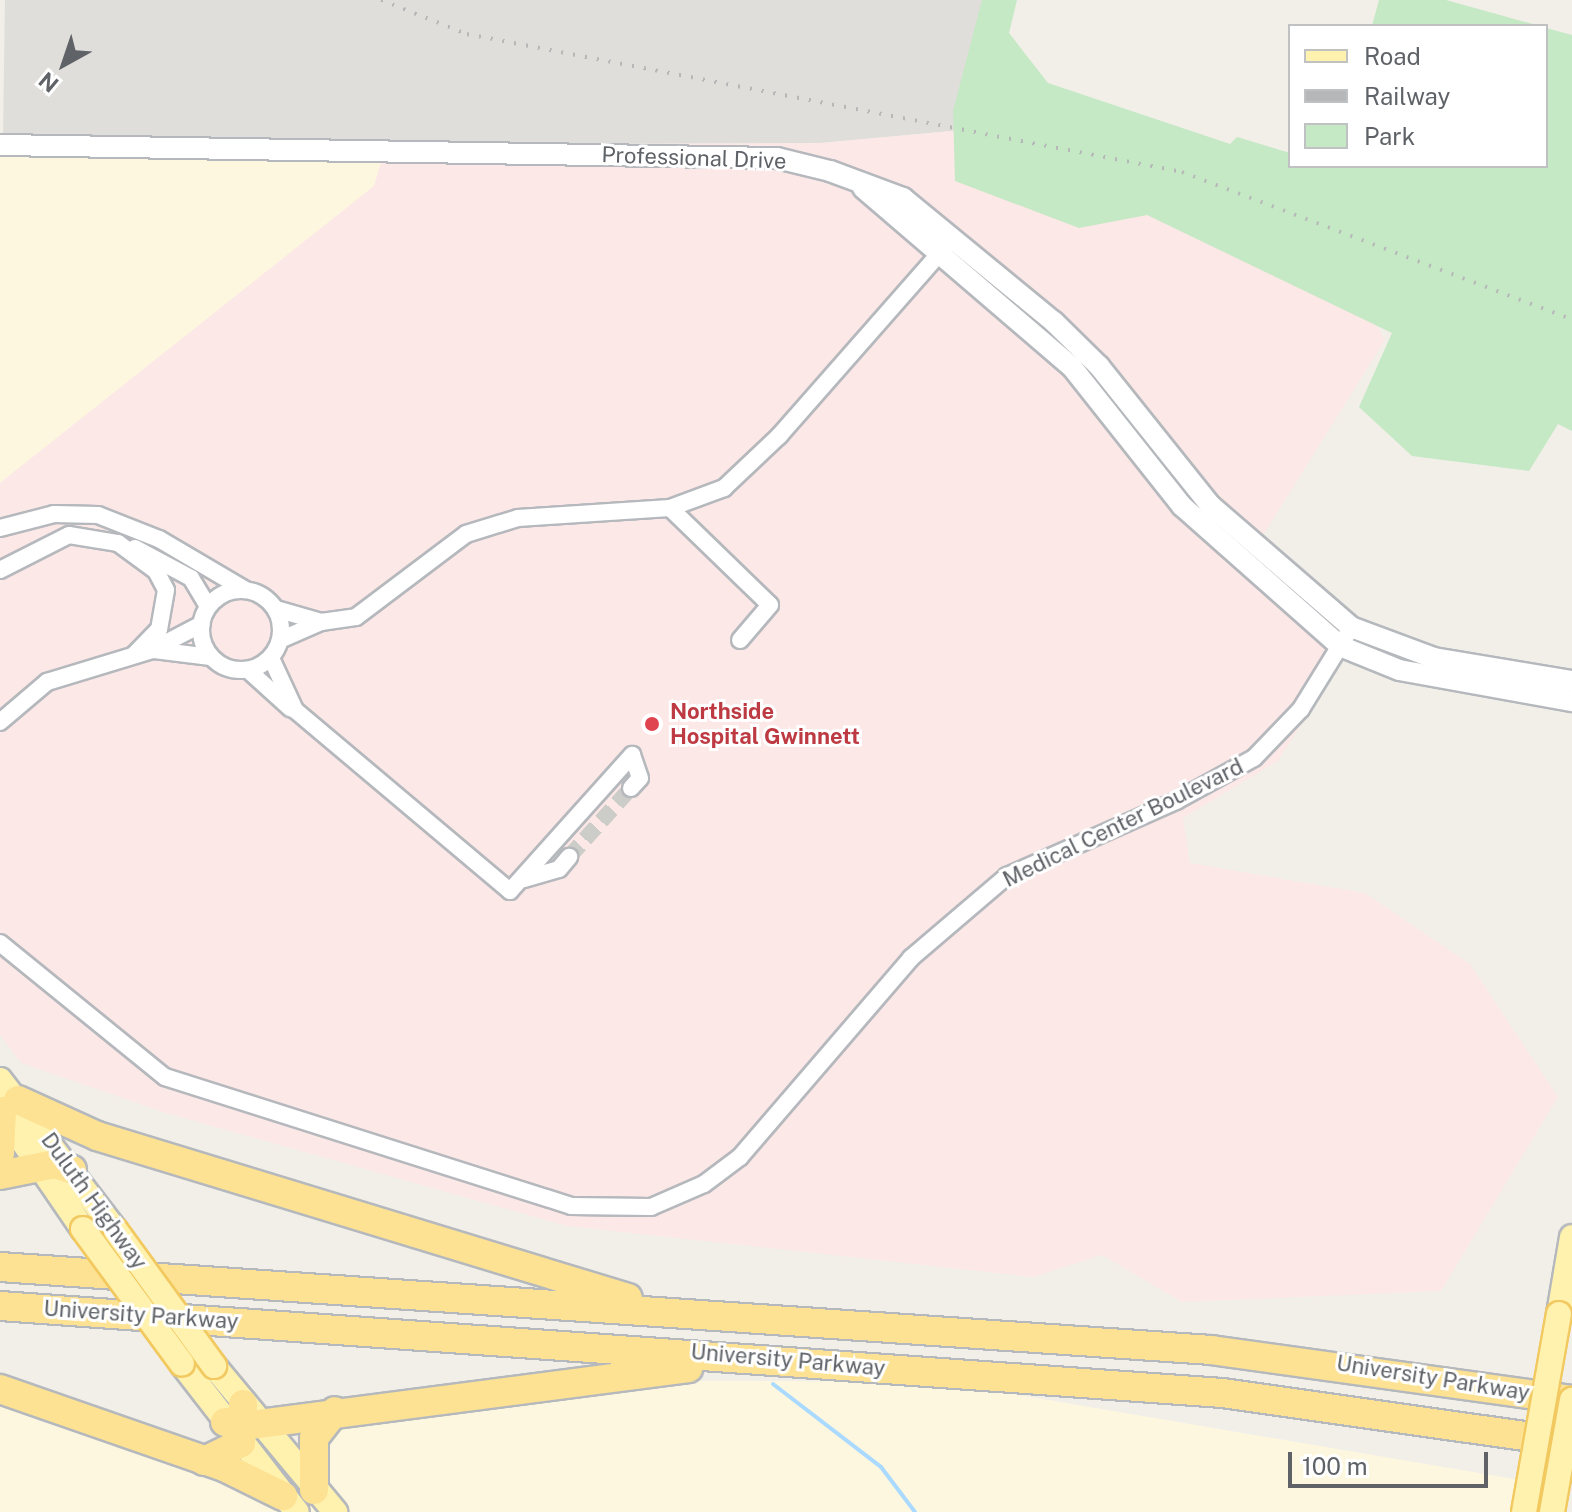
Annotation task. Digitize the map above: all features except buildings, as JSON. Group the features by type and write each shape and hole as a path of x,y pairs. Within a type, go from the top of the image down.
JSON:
{"highway":[{"path":"0,1153 5,1100 97,1136 679,1313"},
{"path":"0,1175 58,1170 97,1136"},
{"name":"University Parkway","path":"0,1267 1298,1358 1572,1400"},
{"name":"University Parkway","path":"0,1306 813,1364 1363,1408 1572,1443"},
{"path":"204,1461 243,1424 654,1369 813,1364"},
{"path":"0,1389 204,1461 298,1499 314,1438 335,1411"}],"main road":[{"name":"Duluth Highway","path":"5,1100 58,1170 116,1231 214,1366 243,1424"},
{"name":"Duluth Highway","path":"58,1170 83,1229 182,1364 243,1424 298,1499 335,1512"},
{"path":"1524,1512 1572,1237"},
{"path":"1552,1512 1572,1400"}],"street":[{"name":"Professional Drive","path":"0,145 777,158 854,180 946,246"},
{"path":"280,640 321,622 378,606 466,534 518,518 670,508 724,488 749,467 946,246"},
{"path":"946,246 1099,366 1209,504 1351,627 1434,658 1572,681"},
{"path":"946,246 1071,366 1205,530 1340,646 1399,670 1572,701"},
{"path":"670,508 770,605 740,640"},
{"path":"0,528 54,514 98,515 159,539 276,609 321,622"},
{"path":"0,570 69,535 118,543 191,578 208,606"},
{"path":"118,543 156,571 166,590 159,629 134,655"},
{"path":"211,657 202,624 208,606 244,589"},
{"path":"248,670 271,658 280,640 276,609"},
{"path":"0,722 47,682 152,650 202,624"},
{"name":"Medical Center Boulevard","path":"0,943 165,1077 571,1206 651,1207 704,1184 763,1129 943,927 1007,876 1246,763 1301,709 1351,627"},
{"path":"152,650 211,657 248,670 510,891 632,755 640,778 631,788"},
{"path":"271,658 295,710"},
{"path":"523,879 559,869 569,857"}],"shaded area":[{"path":"5,0 1013,0 984,128 821,143 386,145 3,136"},
{"name":"Northside Hospital Gwinnett","path":"984,128 1312,211 1385,340 1254,550 1355,640 1278,761 1183,818 1190,863 1365,893 1470,964 1558,1097 1441,1291 1182,1302 1102,1255 1033,1277 567,1226 166,1113 21,1063 0,1035 0,483 374,186 386,145 821,143"},
{"path":"0,155 382,161 375,186 0,483"},
{"path":"602,1380 943,1382 1520,1480 1517,1512 0,1512 0,1405 42,1422 263,1472 358,1414"}],"green space":[{"path":"982,0 1017,0 1009,33 1048,83 1230,144 1237,137 1288,152 1288,168 1548,168 1548,29 1572,35 1572,431 1558,424 1529,471 1412,456 1359,407 1392,333 1147,215 1079,228 955,181 953,111"},
{"path":"1379,0 1446,0 1533,24 1373,24"}],"waterway":[{"path":"773,1384 881,1467 915,1512"}],"tunnel":[{"path":"569,857 631,788"}],"railway":[{"path":"381,0 467,34 1182,172 1572,319"}],"place":[{"name":"Northside Hospital Gwinnett","path":"652,724"}]}
